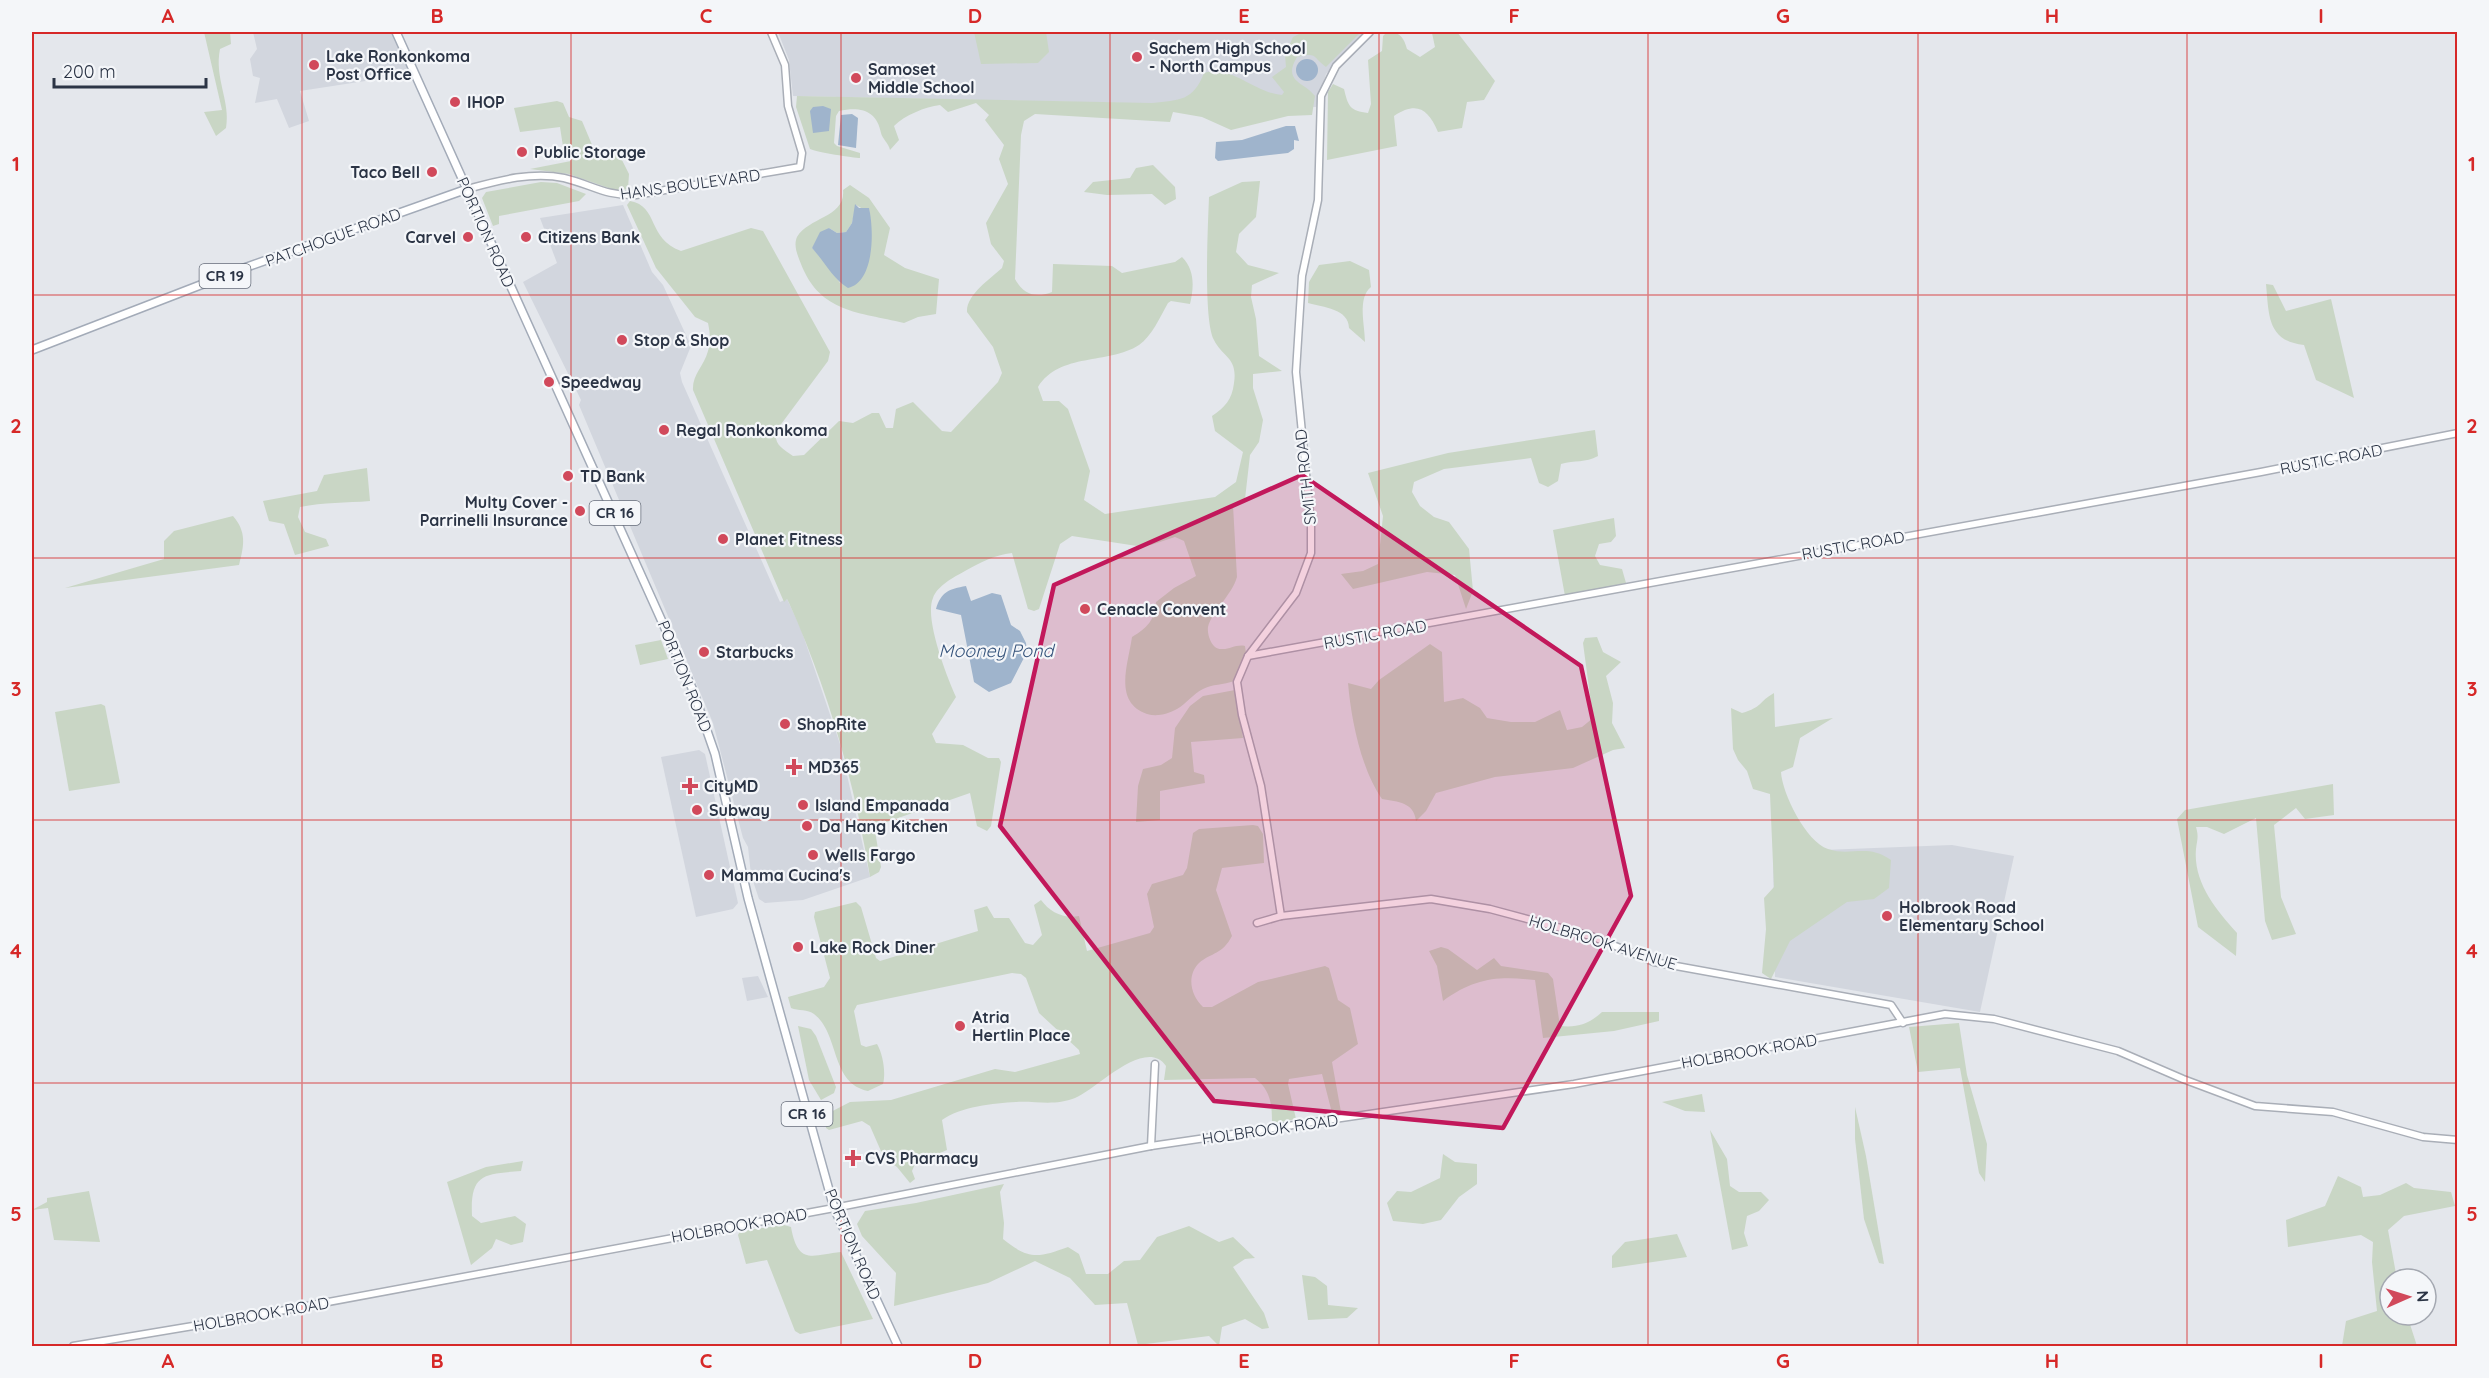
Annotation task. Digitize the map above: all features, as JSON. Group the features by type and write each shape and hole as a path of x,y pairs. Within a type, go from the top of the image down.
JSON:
{"main road":[{"name":"PORTION ROAD","path":"396,32 652,595 708,732 748,898 834,1208 898,1347"},
{"name":"PATCHOGUE ROAD","path":"32,350 247,267 467,189"}],"street":[{"name":"HANS BOULEVARD","path":"467,189 508,179 545,176 562,178 614,195 636,195 800,167 802,159 788,106 785,65 771,32"},
{"name":"SMITH ROAD","path":"1281,916 1261,786 1242,715 1237,682 1248,656 1296,593 1311,554 1311,524 1296,372 1302,276 1318,200 1321,96 1336,66 1370,32"},
{"name":"RUSTIC ROAD","path":"1248,656 2234,477 2457,434"},
{"name":"HOLBROOK AVENUE","path":"1257,923 1281,916 1431,899 1490,909 1589,935 1654,962 1891,1005 1903,1023"},
{"name":"HOLBROOK ROAD","path":"73,1347 278,1312 1151,1146 1574,1084 1945,1014 1994,1018 2118,1051 2240,1102 2255,1106 2333,1112 2422,1137 2457,1140"},
{"path":"1151,1146 1155,1064"}],"highlighted area":[{"path":"1302,475 1581,666 1631,896 1503,1128 1214,1101 1000,826 1054,585"}],"shaded area":[{"path":"253,32 391,32 411,74 300,91 309,121 289,128 277,99 255,103 260,78 253,76 250,59 257,49"},
{"name":"Sachem High School - North Campus","path":"778,32 1363,32 1326,74 1316,107 793,96 789,60"},
{"path":"623,205 652,272 663,285 691,346 680,373 682,382 780,602 787,599 801,629 840,744 870,877 803,900 765,903 759,899 751,875 748,847 743,838 713,723 579,405 581,400 523,282 557,263 540,218"},
{"path":"699,750 705,754 738,903 733,909 696,917 661,757"},
{"name":"Holbrook Road Elementary School","path":"1952,845 2014,856 1980,1012 1775,977 1773,852"},
{"path":"758,976 768,997 747,1001 742,978"}],"green space":[{"path":"204,32 230,32 231,44 220,49 219,60 227,118 226,128 216,136 204,112 222,110"},
{"path":"974,32 1046,32 1049,52 1038,63 981,64"},
{"path":"1303,32 1361,32 1326,67 1312,55 1297,57 1293,65 1293,77 1315,96 1312,115 1288,116 1231,130 1202,117 1173,112 1170,122 1035,114 1024,121 1021,135 1015,279 1026,292 1041,295 1052,292 1053,264 1112,266 1122,273 1175,262 1182,257 1191,273 1193,285 1190,304 1171,301 1168,303 1152,331 1139,345 1127,351 1059,368 1047,376 1038,387 1043,401 1059,401 1068,409 1090,471 1084,500 1105,514 1215,497 1236,482 1243,452 1215,431 1212,416 1230,399 1235,374 1232,362 1214,340 1208,313 1209,197 1242,182 1260,181 1256,217 1239,234 1236,252 1248,265 1279,273 1252,285 1251,297 1256,319 1259,356 1282,371 1253,374 1253,388 1263,420 1259,442 1250,455 1245,499 1233,505 1237,577 1208,627 1208,634 1215,647 1224,649 1245,646 1246,653 1234,681 1203,689 1177,709 1155,715 1147,714 1136,708 1126,692 1126,671 1132,637 1149,623 1154,614 1156,602 1174,588 1196,576 1184,541 1175,537 1151,545 1137,546 1072,536 1060,544 1039,609 1034,611 1028,609 1012,553 993,557 956,576 938,590 931,607 934,633 942,662 956,697 932,734 936,743 963,745 988,758 999,758 1001,762 991,826 987,831 977,826 970,793 878,825 875,831 881,867 879,872 870,877 848,772 816,669 787,599 784,602 693,390 694,380 709,348 708,323 695,317 656,268 627,205 630,201 645,209 663,239 670,246 681,251 751,228 763,231 830,352 828,361 776,431 778,443 793,456 804,455 839,421 853,423 872,413 879,413 886,428 893,428 896,409 913,402 942,431 951,432 998,382 1002,373 993,347 967,312 974,294 1002,268 1004,261 991,244 986,223 1008,184 999,159 1004,145 985,120 989,115 976,103 948,112 940,105 934,106 909,115 894,126 899,140 890,150 872,115 854,109 839,111 836,116 834,143 860,153 860,158 819,152 810,149 796,107 797,96 1152,103 1178,100 1190,94 1204,73 1214,71 1233,75 1262,89 1282,95 1284,92 1272,77 1286,67 1285,55 1293,37"},
{"path":"1387,32 1398,34 1407,49 1420,57 1435,47 1432,33 1457,32 1495,81 1484,100 1467,102 1462,128 1438,132 1426,113 1415,108 1409,109 1394,116 1397,146 1327,160 1328,92 1333,84 1344,89 1351,107 1368,113 1371,104 1368,60 1382,51 1383,36"},
{"path":"557,101 563,103 569,117 582,121 598,159 619,154 629,174 628,189 617,191 569,174 530,169 571,161 570,154 564,153 560,127 520,132 514,108"},
{"path":"1153,165 1175,187 1176,199 1165,205 1152,194 1107,195 1084,192 1093,182 1130,178 1136,168"},
{"path":"541,182 557,183 586,194 579,201 499,216 499,224 493,226 482,198 486,192"},
{"path":"850,185 869,198 890,228 884,255 905,268 939,279 936,314 918,317 904,323 857,312 830,301 809,280 796,251 797,237 803,230 839,206 843,190","holes":["856,205 863,209 869,208 871,234 840,283 812,248 829,228 837,233 846,232 852,223"]},
{"path":"1350,261 1369,270 1371,287 1364,298 1363,305 1365,342 1349,328 1345,317 1340,313 1308,303 1309,282 1319,265"},
{"path":"2266,284 2273,285 2286,311 2331,299 2354,398 2316,380 2304,345 2292,343 2277,332 2272,325"},
{"path":"1595,430 1598,456 1589,460 1561,464 1558,481 1548,487 1539,483 1531,458 1444,469 1414,482 1412,492 1420,506 1434,517 1449,522 1469,549 1473,591 1466,609 1455,575 1427,572 1353,589 1341,574 1363,571 1378,564 1383,516 1368,473 1448,453"},
{"path":"367,468 370,501 300,507 298,517 305,532 326,539 329,546 295,555 284,524 269,521 263,501 317,491 324,475"},
{"path":"233,516 241,528 243,539 239,565 65,588 164,559 164,541 174,531"},
{"path":"1614,518 1616,536 1611,542 1599,544 1595,556 1600,565 1622,569 1626,583 1565,596 1553,530"},
{"path":"1597,637 1603,652 1621,662 1606,676 1613,703 1612,723 1625,748 1613,750 1573,768 1495,777 1436,793 1426,811 1416,821 1409,806 1382,799 1368,773 1358,743 1348,683 1371,689 1379,680 1430,644 1442,652 1444,702 1463,698 1480,708 1487,718 1511,722 1535,722 1560,710 1567,730 1582,727 1593,718 1583,643 1585,638"},
{"path":"661,640 668,659 640,665 635,645"},
{"path":"1235,690 1243,738 1191,742 1194,772 1204,775 1205,783 1160,791 1160,820 1136,822 1138,786 1143,769 1161,765 1172,758 1175,728 1190,706 1203,696"},
{"path":"1774,693 1775,727 1833,718 1800,738 1793,767 1781,772 1791,804 1804,827 1820,845 1828,849 1844,852 1874,852 1891,860 1889,888 1874,899 1847,902 1790,941 1771,979 1762,973 1766,929 1764,898 1774,887 1770,794 1753,789 1747,771 1733,749 1731,708 1742,713 1749,711"},
{"path":"101,704 105,706 120,783 69,791 55,712"},
{"path":"2333,784 2334,815 2305,819 2296,808 2274,825 2281,897 2296,934 2272,940 2265,921 2256,818 2224,834 2207,827 2196,827 2198,873 2214,905 2237,933 2236,956 2198,927 2177,819 2185,810"},
{"path":"1258,826 1263,834 1264,863 1222,868 1216,890 1232,936 1224,947 1204,959 1195,968 1191,980 1193,992 1203,1007 1212,1007 1258,982 1325,966 1329,968 1338,1000 1350,1008 1358,1044 1332,1062 1341,1112 1332,1113 1322,1074 1289,1079 1288,1084 1296,1119 1272,1124 1270,1098 1255,1078 1164,1080 1166,1066 1157,1058 1146,1057 1120,1068 1075,1098 1053,1103 998,1103 978,1106 949,1116 942,1120 947,1150 915,1164 912,1171 915,1179 910,1183 897,1167 884,1158 870,1126 862,1121 829,1130 826,1128 825,1115 850,1102 891,1100 995,1069 1015,1072 1080,1054 1079,1050 1039,1013 1026,978 1021,974 1012,973 857,1005 854,1011 861,1045 866,1047 877,1044 884,1075 883,1084 868,1091 856,1086 841,1068 822,1023 812,1012 791,1008 788,997 824,987 830,978 814,917 815,912 856,902 861,907 876,958 880,961 978,931 974,910 987,906 994,918 1009,918 1025,943 1033,945 1042,935 1034,905 1041,900 1057,914 1079,916 1087,951 1150,933 1154,927 1147,894 1152,884 1183,875 1187,868 1193,833 1199,829"},
{"path":"1441,947 1448,949 1477,970 1494,958 1501,966 1548,973 1553,979 1560,1026 1582,1024 1602,1012 1659,1012 1659,1021 1614,1031 1543,1038 1535,980 1509,978 1487,980 1466,987 1443,1001 1437,966 1429,951"},
{"path":"1959,1023 1967,1075 1987,1144 1985,1182 1979,1173 1960,1068 1918,1072 1909,1027"},
{"path":"798,1026 811,1029 816,1036 836,1087 834,1093 821,1100 809,1080"},
{"path":"1702,1094 1705,1112 1685,1111 1662,1102"},
{"path":"1855,1107 1866,1156 1884,1264 1879,1263 1864,1219 1855,1139"},
{"path":"1710,1130 1727,1159 1730,1186 1739,1192 1761,1192 1769,1200 1759,1211 1747,1216 1744,1233 1748,1246 1732,1250"},
{"path":"1443,1154 1455,1162 1477,1164 1477,1184 1459,1197 1441,1220 1423,1224 1393,1221 1387,1203 1397,1191 1411,1192 1440,1178"},
{"path":"523,1161 521,1171 497,1173 482,1178 474,1191 472,1216 481,1223 515,1216 526,1224 523,1242 511,1245 496,1239 492,1248 471,1265 447,1182 486,1167"},
{"path":"2338,1176 2361,1187 2363,1197 2380,1195 2406,1183 2414,1188 2451,1192 2455,1206 2404,1216 2388,1230 2395,1267 2378,1267 2378,1327 2411,1327 2417,1346 2373,1344 2342,1346 2346,1321 2377,1311 2372,1262 2373,1242 2361,1235 2288,1247 2286,1220 2325,1206"},
{"path":"1004,1184 1000,1192 1004,1223 1003,1239 1020,1251 1034,1255 1068,1247 1079,1254 1086,1274 1108,1274 1124,1261 1140,1260 1157,1237 1189,1226 1219,1242 1233,1237 1255,1258 1245,1259 1233,1267 1264,1313 1269,1328 1262,1329 1245,1319 1222,1327 1219,1346 1209,1336 1138,1345 1127,1303 1095,1305 1070,1278 1035,1261 988,1283 894,1306 896,1273 862,1236 857,1224 865,1211 916,1203"},
{"path":"89,1191 100,1242 54,1240 48,1208 32,1210 47,1202 47,1198"},
{"path":"784,1225 791,1227 794,1239 802,1253 814,1256 841,1252 873,1319 800,1334 795,1331 767,1260 746,1264 738,1235 740,1231"},
{"path":"1677,1234 1687,1257 1612,1268 1612,1256 1625,1242"},
{"path":"1302,1275 1315,1277 1327,1286 1328,1305 1358,1308 1347,1318 1308,1320"}],"water":[{"path":"1307,59 1317,66 1318,70 1311,80 1307,81 1297,74 1296,70 1303,60"},
{"path":"823,106 831,109 829,131 813,133 810,111 813,107"},
{"path":"852,114 858,118 856,148 838,145 841,115"},
{"path":"1286,126 1295,126 1299,141 1294,140 1294,149 1288,153 1218,161 1215,158 1216,142 1242,140"},
{"path":"855,204 859,208 869,208 872,241 868,266 863,276 857,284 848,288 833,275 812,248 820,232 829,228 837,233 846,232 852,223"},
{"name":"Mooney Pond","path":"966,586 971,601 992,593 1001,595 1011,625 1020,631 1026,643 1027,652 1011,683 989,692 974,682 961,615 936,609 946,592"}],"place":[{"name":"Sachem High School - North Campus","path":"1137,57"},
{"name":"Lake Ronkonkoma Post Office","path":"314,65"},
{"name":"Samoset Middle School","path":"856,78"},
{"name":"IHOP","path":"455,102"},
{"name":"Public Storage","path":"522,152"},
{"name":"Taco Bell","path":"432,172"},
{"name":"Carvel","path":"468,237"},
{"name":"Citizens Bank","path":"526,237"},
{"name":"Stop & Shop","path":"622,340"},
{"name":"Speedway","path":"549,382"},
{"name":"Regal Ronkonkoma","path":"664,430"},
{"name":"TD Bank","path":"568,476"},
{"name":"Multy Cover - Parrinelli Insurance","path":"580,511"},
{"name":"Planet Fitness","path":"723,539"},
{"name":"Cenacle Convent","path":"1085,609"},
{"name":"Starbucks","path":"704,652"},
{"name":"ShopRite","path":"785,724"},
{"name":"MD365","path":"794,767"},
{"name":"CityMD","path":"690,786"},
{"name":"Island Empanada","path":"803,805"},
{"name":"Subway","path":"697,810"},
{"name":"Da Hang Kitchen","path":"807,826"},
{"name":"Wells Fargo","path":"813,855"},
{"name":"Mamma Cucina's","path":"709,875"},
{"name":"Holbrook Road Elementary School","path":"1887,916"},
{"name":"Lake Rock Diner","path":"798,947"},
{"name":"Atria Hertlin Place","path":"960,1026"},
{"name":"CVS Pharmacy","path":"853,1158"}]}
